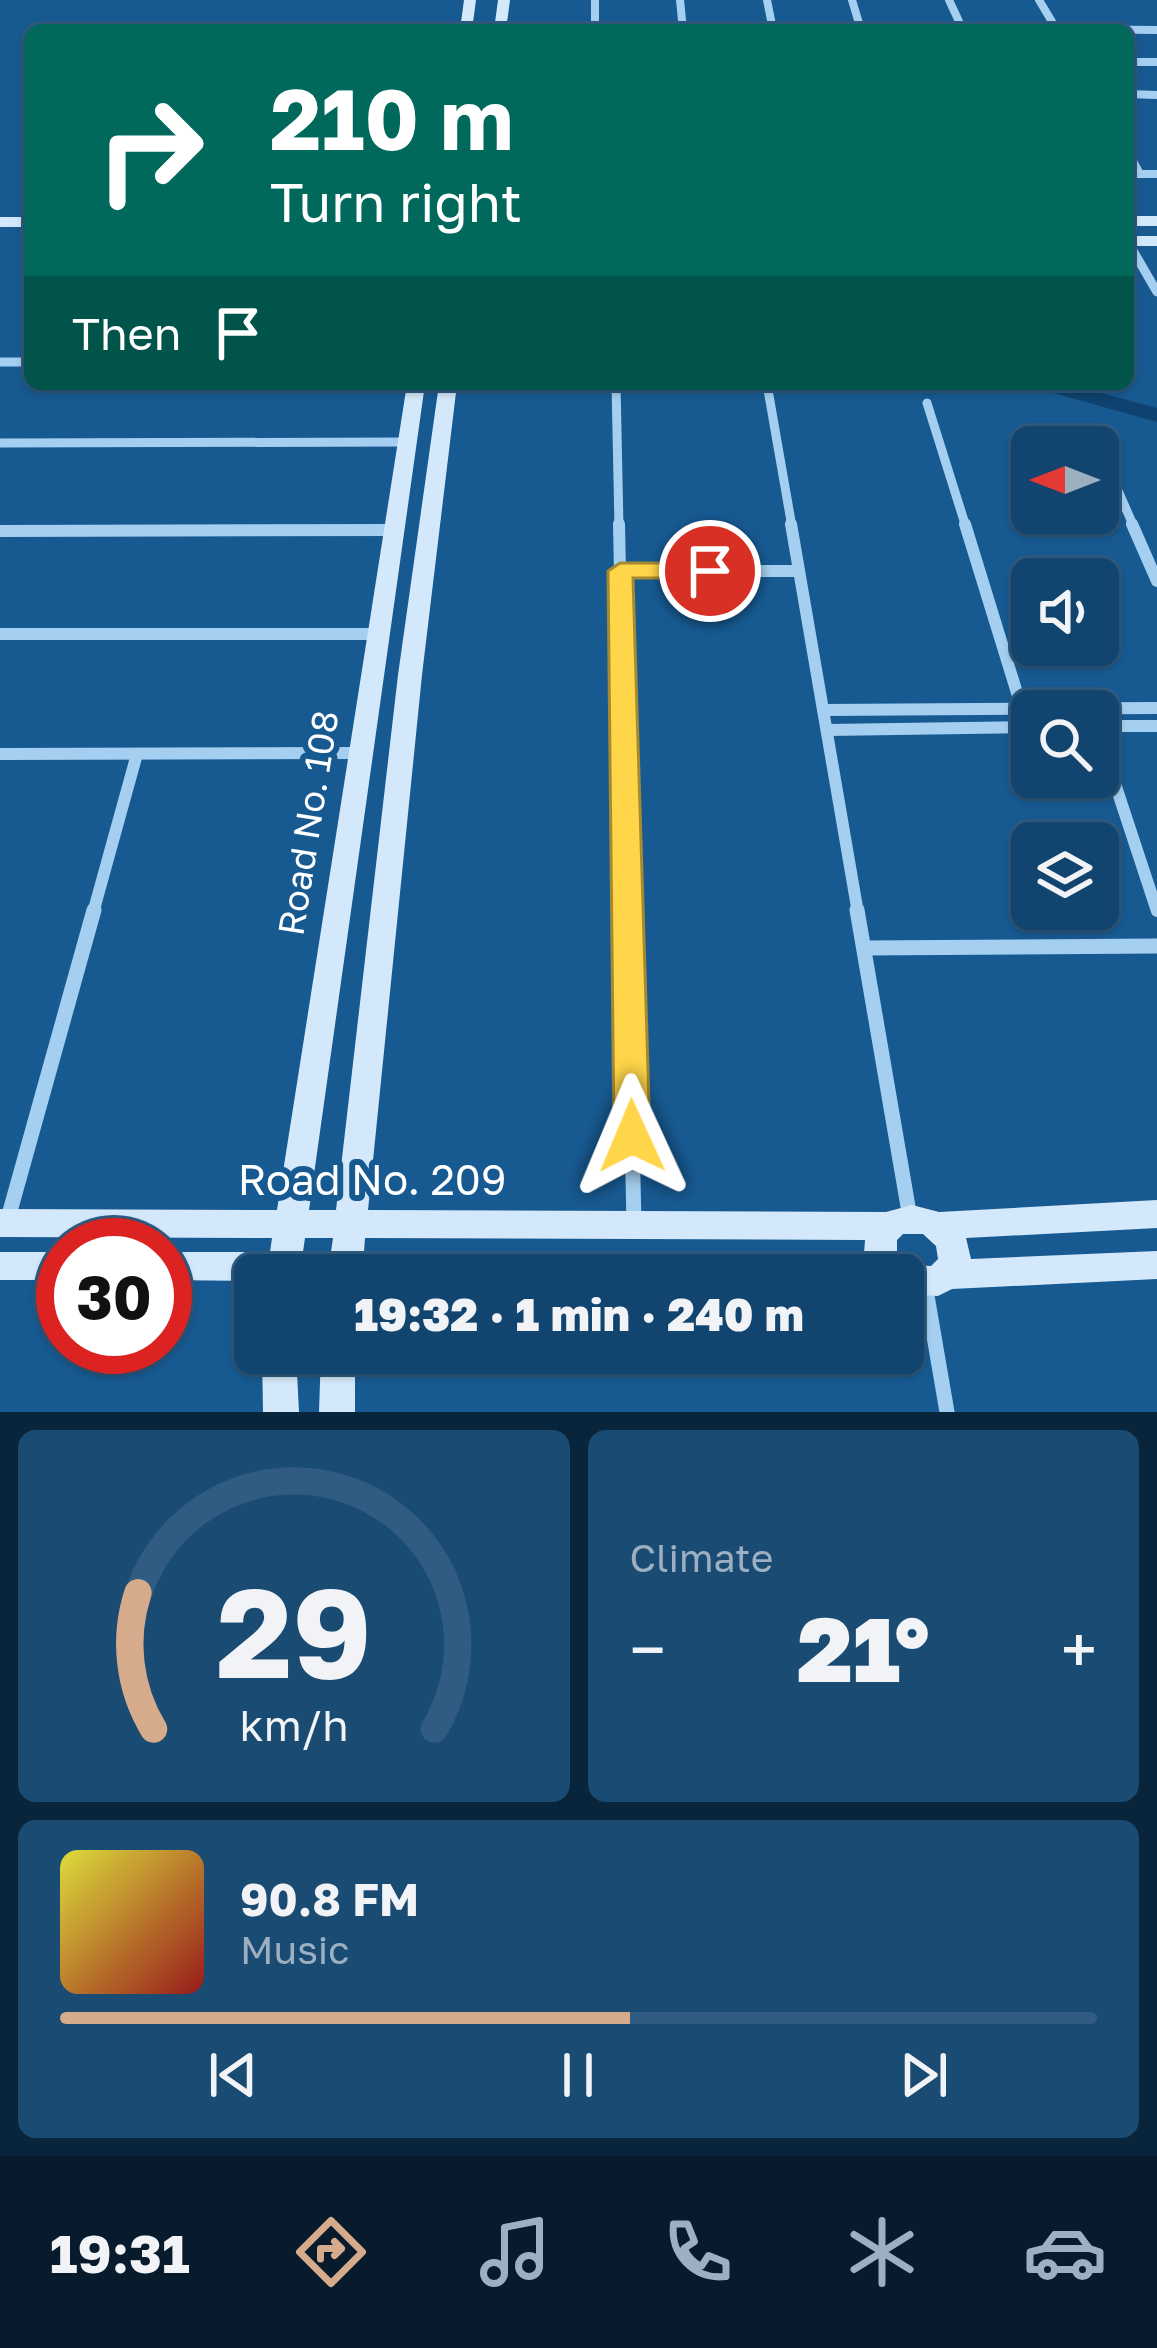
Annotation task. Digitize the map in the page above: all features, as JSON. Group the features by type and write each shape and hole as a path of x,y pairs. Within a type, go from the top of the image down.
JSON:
{"street":[{"path":"1134,163 1140,174"},
{"path":"1134,174 1157,174"},
{"path":"0,222 20,230"},
{"path":"1134,252 1157,292"},
{"name":"Road No. 108","path":"285,1254 415,390"},
{"path":"348,1254 380,940 447,390"},
{"path":"616,390 634,1226"},
{"path":"768,390 912,1223"},
{"path":"927,403 1016,690"},
{"path":"0,443 408,442"},
{"path":"1119,494 1157,581"},
{"path":"0,531 394,530"},
{"path":"620,571 799,571"},
{"path":"0,634 379,634"},
{"path":"1119,708 1157,708"},
{"path":"824,710 1011,709"},
{"path":"1119,728 1157,726"},
{"path":"826,730 1011,727"},
{"path":"0,754 360,753"},
{"path":"3,1223 137,754"},
{"path":"1119,794 1157,911"},
{"path":"864,948 1157,946"},
{"name":"Road No. 209","path":"3,1223 634,1226 1157,1214"},
{"path":"888,1254 879,1246 912,1223"},
{"path":"912,1223 953,1243 956,1254 924,1270"},
{"path":"924,1275 1157,1265"},
{"path":"0,1266 36,1266"},
{"path":"192,1267 234,1268"},
{"path":"924,1323 947,1412"},
{"path":"280,1374 281,1412"},
{"path":"337,1412 338,1374"}],"waterway":[{"path":"1065,390 1157,415"}],"route":[{"path":"632,1136 620,571 710,571"}]}
